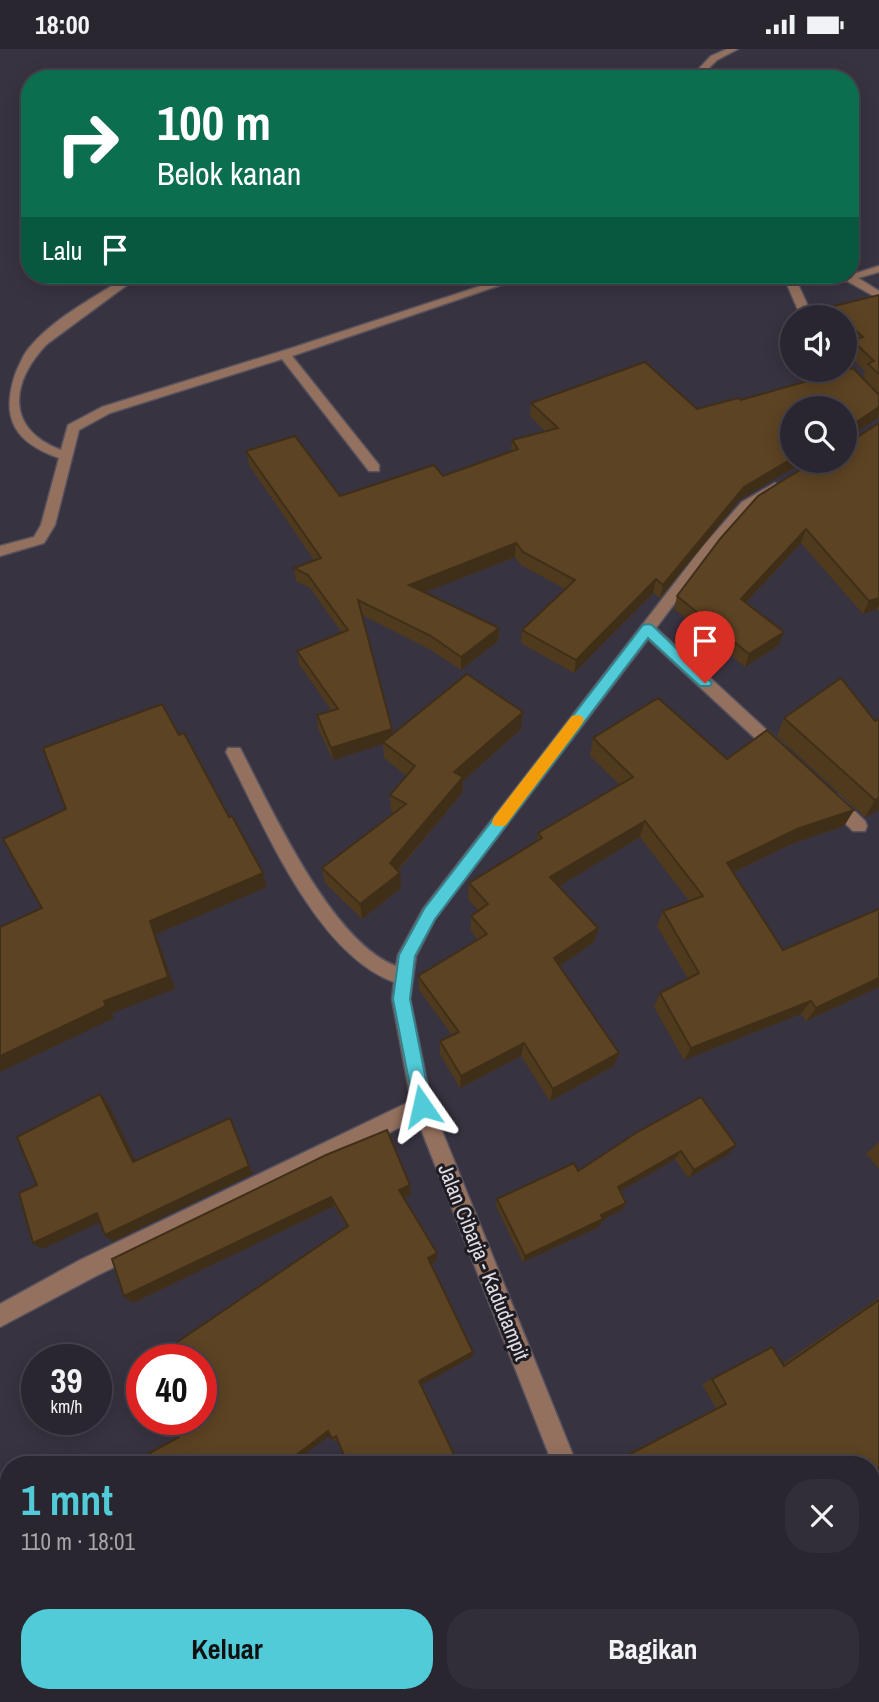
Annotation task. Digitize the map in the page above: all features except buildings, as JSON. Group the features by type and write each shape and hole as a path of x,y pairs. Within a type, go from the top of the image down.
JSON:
{"street":[{"path":"702,70 714,58 734,49"},
{"path":"859,274 879,269"},
{"path":"859,283 879,296"},
{"path":"66,456 43,449 16,427 12,413 16,388 32,352 40,344 122,284"},
{"path":"0,551 39,540 48,524 74,428 106,410 497,284"},
{"path":"793,284 802,305"},
{"path":"284,354 374,468"},
{"path":"857,381 879,404"},
{"name":"Jalan Cibarja - Kadudampit","path":"561,1456 422,1106 401,999 407,955 429,914 709,548 747,505 791,477"},
{"path":"648,629 789,760"},
{"path":"234,752 306,885 348,941 377,966 404,977"},
{"path":"819,788 859,826"},
{"path":"0,1316 88,1268 422,1106"}],"slow traffic":[{"path":"499,822 577,720"}],"route":[{"path":"422,1106 401,999 407,955 429,914 648,629 705,683"}]}
